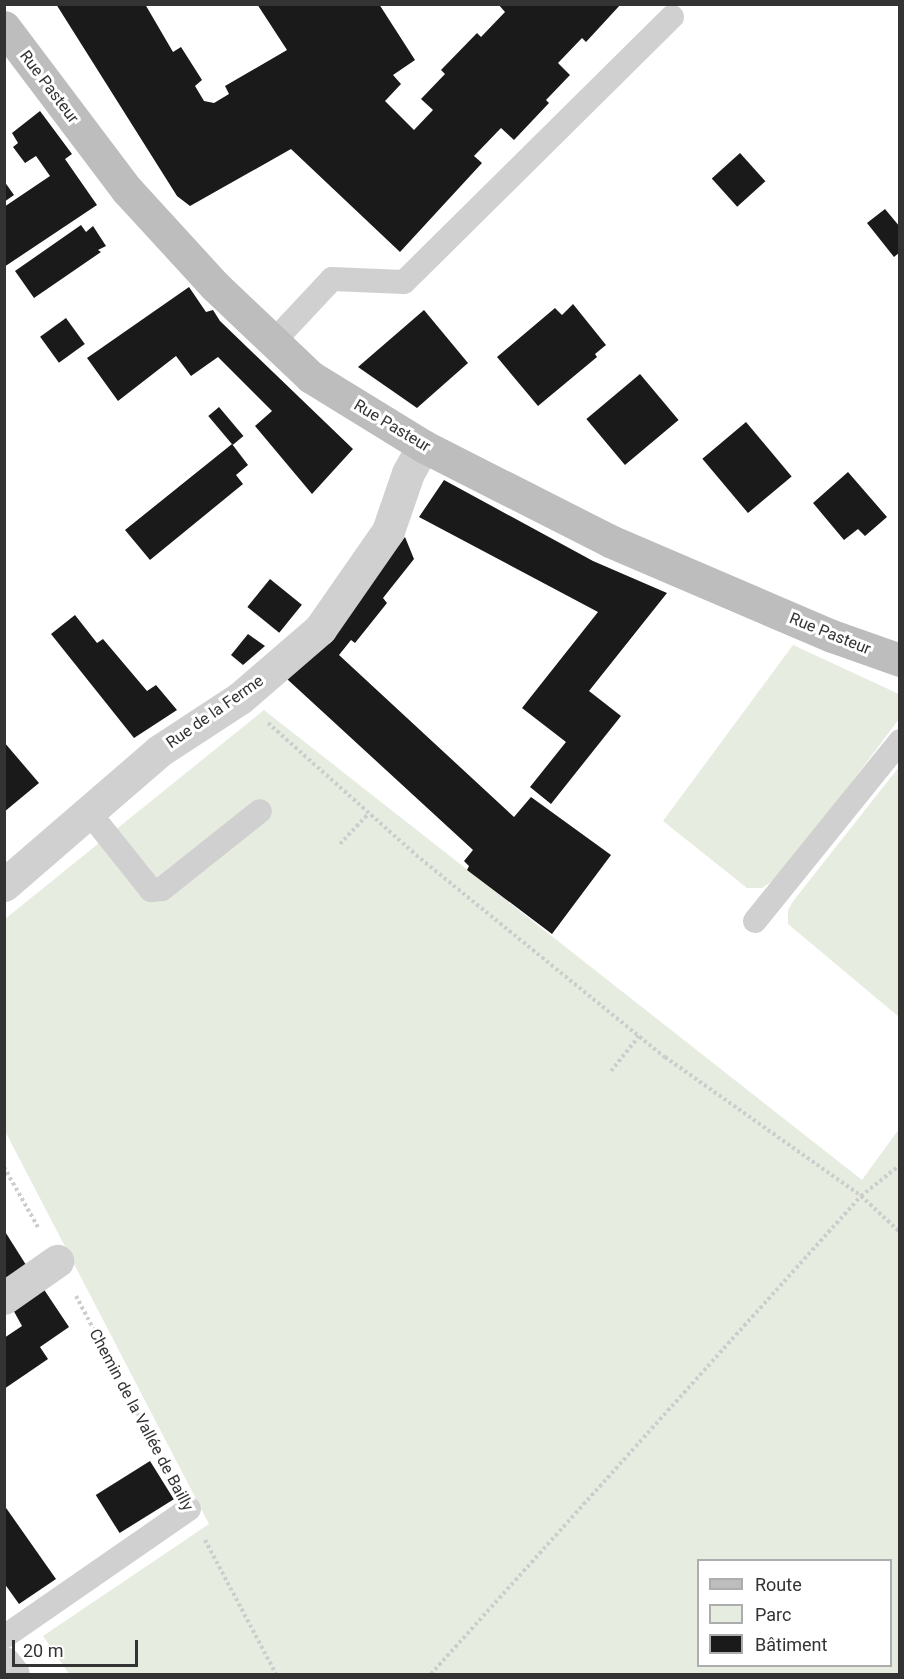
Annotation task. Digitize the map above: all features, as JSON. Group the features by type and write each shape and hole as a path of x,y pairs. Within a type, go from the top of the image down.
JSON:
{"street":[{"name":"Rue Pasteur","path":"4,27 128,190 215,286 311,377 423,446 610,541 832,636 900,660"},
{"name":"Rue de la Ferme","path":"4,885 159,751 240,698 320,629 388,531 408,472 423,446"},
{"path":"4,1298 57,1261"},
{"path":"4,1663 13,1674"}],"lane":[{"path":"274,341 332,279 404,282 672,17"},
{"path":"755,921 900,741"},
{"path":"88,811 151,890 162,889 260,811"},
{"path":"4,1637 189,1509"}],"path":[{"path":"240,698 369,813 665,1058 861,1196 900,1232"},
{"path":"340,844 369,813"},
{"path":"611,1071 639,1036"},
{"path":"431,1674 861,1196 900,1165"},
{"name":"Chemin de la Vallée de Bailly","path":"4,1167 57,1261 276,1674"}],"green space":[{"path":"793,645 899,694 899,719 783,874 762,888 747,888 663,821"},
{"path":"264,710 862,1180 899,1129 899,1674 69,1674 43,1636 209,1524 5,1131 5,919"},
{"path":"899,767 899,1017 788,924 788,910"}],"building":[{"path":"56,4 145,4 173,52 181,47 202,80 195,86 204,101 214,103 229,94 225,86 287,50 257,4 379,4 415,60 393,75 401,84 385,101 414,130 433,110 421,99 445,74 441,70 477,33 481,37 505,12 498,4 621,4 586,42 582,38 558,63 570,75 546,100 549,103 514,140 501,128 474,156 482,163 400,252 291,149 190,206 177,196"},
{"path":"40,111 72,154 65,159 97,205 4,267 4,207 50,176 36,156 25,163 13,147 18,143 12,133"},
{"path":"740,153 765,181 737,207 712,178"},
{"path":"4,181 14,195 4,202"},
{"path":"885,209 900,227 900,252 894,257 867,223"},
{"path":"81,225 86,232 93,226 106,246 98,250 101,252 34,298 15,271"},
{"path":"189,287 206,312 213,310 220,321 353,449 312,494 255,426 272,411 218,357 191,376 176,356 118,401 87,358"},
{"path":"573,304 606,345 595,354 597,357 538,406 497,357 555,308 562,315"},
{"path":"424,310 468,363 417,408 358,367"},
{"path":"66,318 85,344 59,363 40,337"},
{"path":"640,374 679,420 625,465 586,419"},
{"path":"219,407 243,436 233,445 208,416"},
{"path":"746,422 792,476 748,513 702,459"},
{"path":"232,444 248,465 236,475 243,484 150,560 125,530"},
{"path":"848,472 887,517 865,536 858,529 844,540 813,503"},
{"path":"444,480 593,561 667,593 589,691 621,716 551,804 530,787 566,742 522,708 598,612 419,517"},
{"path":"405,537 414,559 383,598 387,603 355,643 351,640 339,655 514,817 531,797 611,855 552,934 467,870 469,866 464,861 473,850 287,679 348,611"},
{"path":"270,579 302,605 279,633 247,607"},
{"path":"75,615 97,643 103,639 147,691 156,685 177,710 134,738 51,634"},
{"path":"248,634 265,646 243,665 231,655"},
{"path":"4,742 39,783 4,812"},
{"path":"4,1230 28,1268 4,1285"},
{"path":"41,1285 69,1327 40,1347 48,1359 4,1389 4,1338 22,1326 11,1306"},
{"path":"150,1461 174,1499 120,1533 96,1495"},
{"path":"4,1505 56,1579 19,1604 4,1583"}]}
